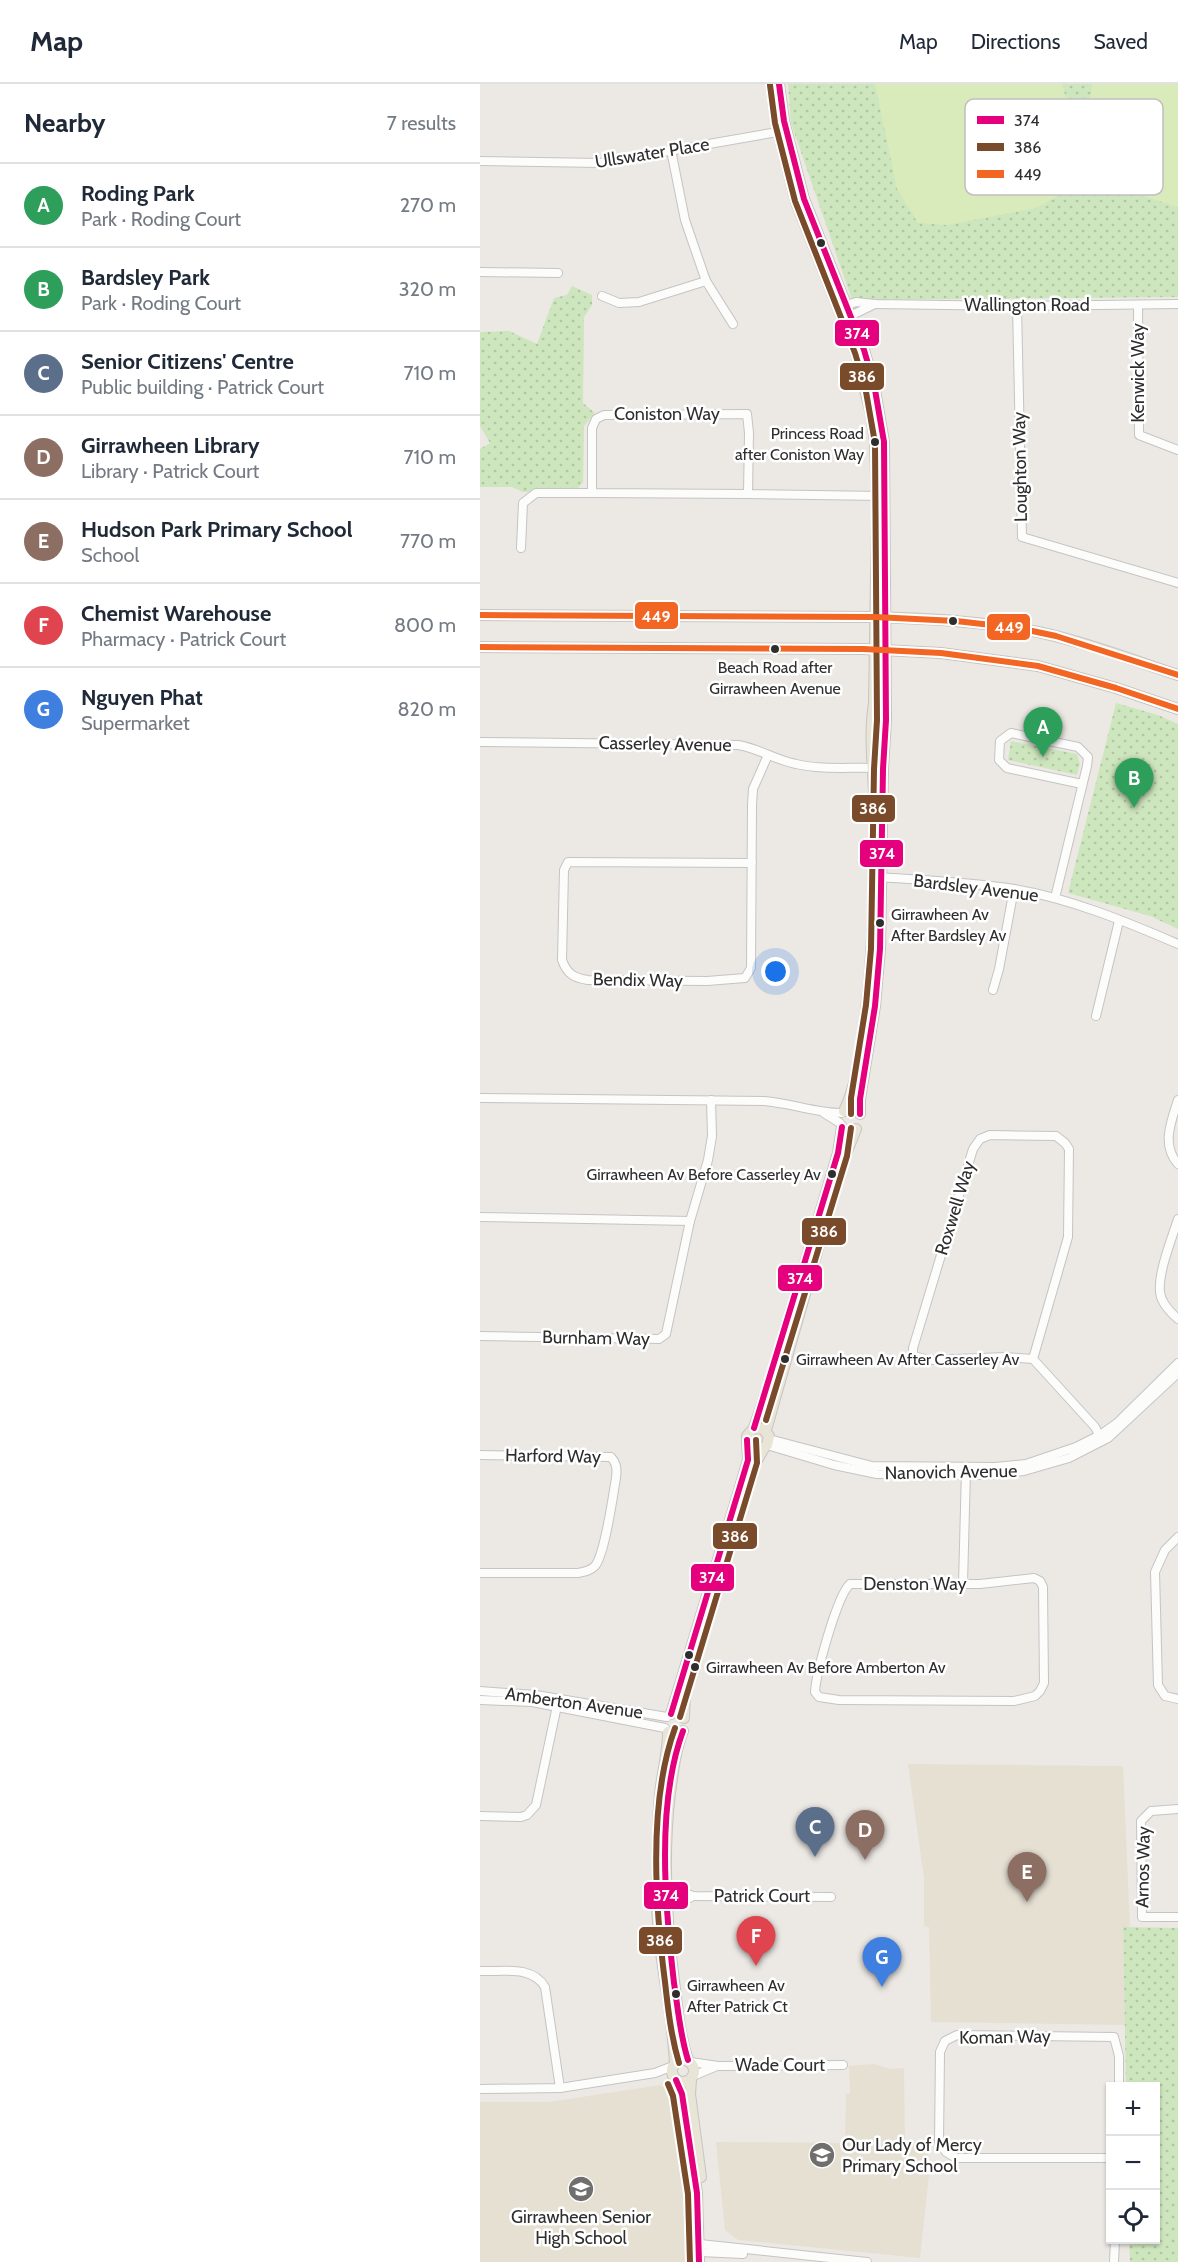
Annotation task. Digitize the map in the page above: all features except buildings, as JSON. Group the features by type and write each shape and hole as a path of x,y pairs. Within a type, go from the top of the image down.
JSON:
{"main road":[{"path":"703,2253 684,2104 674,2071 671,2015 659,1941 668,1809 676,1755 686,1725 684,1718 686,1692 690,1674 755,1464 767,1441 843,1161 856,1130 861,1124 860,1099 879,975 878,768 886,720 879,650 884,442 876,393 864,350 847,317 804,199 782,131 771,84"},
{"path":"779,84 782,131"},
{"path":"480,615 937,619 1038,632 1074,641 1178,675"},
{"path":"480,647 879,650 941,653 1038,666 1116,688 1178,709"},
{"path":"703,2253 703,2187 690,2094 694,2067 681,2038 661,1896 657,1825 660,1792 667,1758 668,1723 746,1468 748,1433 754,1428 838,1153 842,1119 855,1084 870,981 878,877"},
{"path":"842,1119 854,1110 860,1114"},
{"path":"842,1119 849,1131 856,1130"},
{"path":"754,1428 760,1428 767,1441"},
{"path":"747,1440 754,1449 767,1441"},
{"path":"668,1723 678,1714 684,1718"},
{"path":"668,1723 674,1734 683,1731"},
{"path":"674,2071 681,2060 690,2061"},
{"path":"674,2071 683,2082 692,2078"}],"street":[{"name":"Ullswater Place","path":"480,161 600,163 782,131"},
{"path":"672,150 685,220 706,281 734,324"},
{"path":"480,272 558,273"},
{"path":"603,296 619,303 639,302 706,281"},
{"name":"Wallington Road","path":"843,306 856,302 1017,306 1178,304"},
{"name":"Wallington Road","path":"847,317 875,304"},
{"name":"Kenwick Way","path":"1138,305 1139,435 1178,450"},
{"name":"Loughton Way","path":"1017,306 1022,537 1178,583"},
{"name":"Coniston Way","path":"592,493 592,428 596,419 604,415 747,414 748,494"},
{"path":"521,548 523,503 536,493 881,496"},
{"path":"1055,898 1082,784 1088,757 1078,747 1011,733 1000,741 999,760 1007,768 1082,784"},
{"name":"Casserley Avenue","path":"480,742 725,744 749,746 768,755 804,766 878,768"},
{"name":"Bendix Way","path":"752,863 568,861 564,870 562,960 564,967 577,978 588,980 707,981 745,978 752,968 753,789 768,755"},
{"name":"Bardsley Avenue","path":"878,877 1014,889 1055,898 1178,945"},
{"path":"993,990 1014,889"},
{"path":"1096,1016 1119,921"},
{"path":"480,1098 779,1102 842,1119"},
{"name":"Burnham Way","path":"480,1336 659,1339 666,1334 690,1221 709,1152 712,1136 711,1100"},
{"path":"1178,1100 1167,1145 1171,1156 1178,1164"},
{"name":"Roxwell Way","path":"990,1135 1056,1136 1069,1149 1068,1237 1033,1359 1006,1357 930,1360 913,1356 913,1348 973,1149 980,1139 990,1135"},
{"path":"480,1217 690,1221"},
{"path":"1178,1219 1161,1277 1160,1292 1163,1302 1178,1319"},
{"path":"1033,1359 1095,1426 1101,1438"},
{"name":"Nanovich Avenue","path":"1101,1438 1178,1363"},
{"name":"Nanovich Avenue","path":"767,1441 872,1466 966,1471 1026,1464 1117,1432 1178,1373"},
{"name":"Harford Way","path":"480,1455 611,1457 617,1467 601,1551 594,1566 588,1572 578,1574 480,1574"},
{"path":"963,1584 966,1471"},
{"path":"1178,1537 1165,1550 1155,1572 1158,1685 1165,1696 1178,1699"},
{"name":"Denston Way","path":"1034,1578 1044,1587 1044,1683 1035,1696 1000,1702 839,1700 819,1697 815,1692 837,1608 844,1589 850,1584 963,1584 1034,1578"},
{"name":"Amberton Avenue","path":"480,1691 536,1695 557,1702 668,1723"},
{"name":"Amberton Avenue","path":"480,1700 557,1702"},
{"path":"480,1816 521,1817 527,1815 536,1806 557,1702"},
{"name":"Arnos Way","path":"1178,1809 1151,1811 1141,1821 1142,1917 1178,1917"},
{"name":"Patrick Court","path":"661,1896 685,1893 693,1896 831,1897"},
{"path":"480,1971 528,1972 539,1977 545,1987 560,2088"},
{"name":"Koman Way","path":"1106,2158 956,2158 946,2152 939,2142 940,2052 945,2041 957,2035 1114,2037 1119,2056 1119,2082"},
{"name":"Wade Court","path":"690,2061 718,2066 843,2065"},
{"name":"Wade Court","path":"692,2078 718,2066"},
{"path":"480,2090 560,2088 674,2071"},
{"path":"1114,2262 1115,2244"},
{"path":"703,2253 821,2262"},
{"path":"703,2253 867,2262"}],"shaded area":[{"path":"908,1764 1123,1766 1130,1927 1123,1928 1125,2025 931,2022 929,1927 924,1926 924,1878"},
{"name":"Our Lady of Mercy Primary School","path":"874,2064 890,2069 904,2068 905,2142 926,2143 930,2166 920,2258 738,2240 725,2230 716,2142 845,2143 846,2094 850,2093 849,2066"},
{"name":"Girrawheen Senior High School","path":"660,2085 668,2090 681,2173 687,2240 686,2262 480,2262 480,2102 549,2102"}],"green space":[{"path":"788,84 1178,84 1178,297 852,300 791,123"},
{"path":"875,84 1062,84 1066,99 965,99 965,195 1060,195 1036,208 947,225 918,223 897,189"},
{"path":"1092,84 1178,84 1178,207 1140,195 1163,195 1163,99 1090,99"},
{"path":"572,286 592,295 592,305 584,317 583,403 595,413 584,426 583,482 576,491 523,492 512,487 480,487 480,449 490,443 480,426 480,332 509,331 537,344 554,298 567,295"},
{"path":"1116,703 1158,715 1178,724 1178,929 1150,916 1068,893"},
{"path":"1011,741 1077,754 1080,764 1077,775 1008,760"},
{"path":"1123,1927 1178,1928 1178,2262 1130,2262 1129,2244 1160,2244 1160,2082 1126,2082"}],"transit line":[{"name":"374","path":"779,84 784,121 804,199 864,350 874,384 884,442 886,720 880,949 875,1006 860,1099 860,1114"},
{"name":"386","path":"770,85 775,123 795,201 855,353 865,386 875,443 877,720 871,949 866,1005 851,1098 851,1114"},
{"name":"449","path":"480,615 875,617 956,621 1018,628 1056,636 1178,675"},
{"name":"449","path":"480,647 863,649 941,653 1038,666 1116,688 1178,709"},
{"name":"374","path":"754,1428 838,1153 842,1127"},
{"name":"386","path":"766,1420 847,1156 851,1128"},
{"name":"374","path":"671,1714 748,1460 747,1440"},
{"name":"386","path":"680,1717 757,1463 756,1440"},
{"name":"386","path":"675,1728 666,1757 661,1788 656,1854 661,1952 670,2022 679,2063"},
{"name":"374","path":"683,1731 674,1760 669,1790 665,1856 674,1983 681,2032 688,2060"},
{"name":"374","path":"676,2080 682,2094 697,2193 699,2262"},
{"name":"386","path":"668,2084 673,2096 688,2194 690,2262"}],"place":[{"name":"Princess Road after Coniston Way","path":"875,442"},
{"name":"Beach Road after Girrawheen Avenue","path":"775,649"},
{"name":"Roding Park","path":"1043,757"},
{"name":"Bardsley Park","path":"1134,808"},
{"name":"Girrawheen Av After Bardsley Av","path":"880,923"},
{"name":"Girrawheen Av Before Casserley Av","path":"832,1174"},
{"name":"Girrawheen Av After Casserley Av","path":"785,1359"},
{"name":"Girrawheen Av Before Amberton Av","path":"695,1667"},
{"name":"Senior Citizens' Centre","path":"815,1857"},
{"name":"Girrawheen Library","path":"865,1860"},
{"name":"Hudson Park Primary School","path":"1027,1902"},
{"name":"Chemist Warehouse","path":"756,1966"},
{"name":"Nguyen Phat","path":"882,1987"},
{"name":"Girrawheen Av After Patrick Ct","path":"676,1994"},
{"name":"Our Lady of Mercy Primary School","path":"822,2155"},
{"name":"Girrawheen Senior High School","path":"581,2189"}]}
